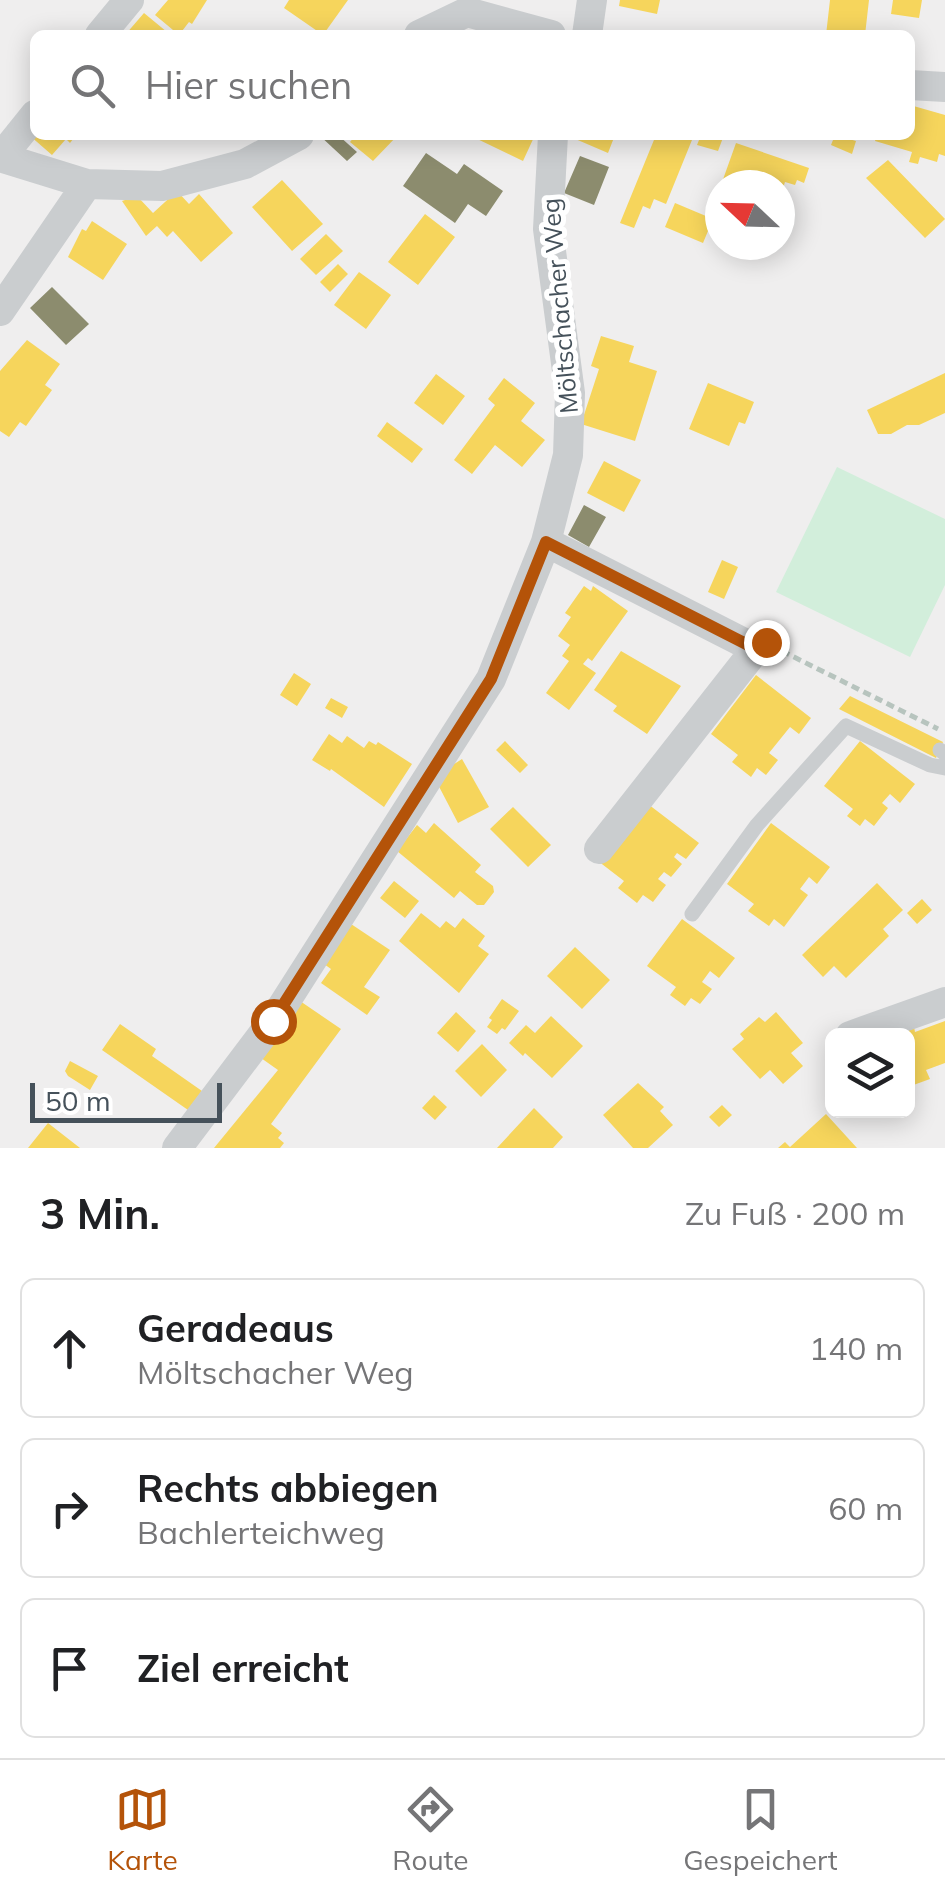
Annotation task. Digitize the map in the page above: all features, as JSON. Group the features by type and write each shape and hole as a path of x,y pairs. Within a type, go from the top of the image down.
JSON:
{"street":[{"path":"104,30 129,0"},
{"path":"588,30 592,0"},
{"path":"429,30 467,12 533,30"},
{"path":"915,85 945,86"},
{"path":"30,121 0,157 87,184 162,186 245,164 291,140"},
{"name":"Möltschacher Weg","path":"177,1148 273,1021 491,679 546,542 568,455 570,393 548,230 553,140"},
{"path":"0,311 87,184"},
{"path":"546,542 756,649 600,849"},
{"path":"871,1028 945,1002"}],"lane":[{"path":"692,914 757,825 846,726 930,765 945,768"}],"path":[{"path":"756,649 766,642 945,732"}],"green space":[{"path":"837,467 945,519 945,585 910,657 776,592"}],"building: Wohnen":[{"path":"168,0 207,0 192,24 189,22 183,30 173,30 155,15"},
{"path":"289,0 348,0 327,30 316,30 284,8"},
{"path":"620,0 660,0 657,14 619,6"},
{"path":"830,0 869,0 866,30 827,30"},
{"path":"893,0 922,0 919,18 891,14"},
{"path":"144,13 165,30 129,30"},
{"path":"915,106 945,115 945,156 939,154 937,162 920,157 918,164 909,162 912,152 875,141 915,140"},
{"path":"35,140 65,140 52,155"},
{"path":"352,140 393,140 373,161"},
{"path":"479,140 533,140 523,161"},
{"path":"578,140 613,140 608,153"},
{"path":"654,140 692,140 666,204 654,199 650,209 643,206 634,228 620,223"},
{"path":"699,140 722,140 718,151 697,145"},
{"path":"833,140 856,141 852,154 831,145"},
{"path":"736,143 809,168 804,183 797,180 795,185 795,170 726,170"},
{"path":"888,160 945,219 925,238 866,178"},
{"path":"282,180 323,224 292,251 252,207"},
{"path":"177,191 189,204 199,194 233,233 201,262 173,231 167,237 157,226 146,236 122,201 137,196 153,213"},
{"path":"675,203 705,216 703,243 665,227"},
{"path":"425,214 455,237 418,285 388,262"},
{"path":"92,221 127,244 103,280 68,257 82,229 86,231"},
{"path":"326,234 343,251 316,275 300,259"},
{"path":"338,264 348,274 330,292 320,282"},
{"path":"359,272 391,295 366,329 334,305"},
{"path":"601,336 634,346 629,362 657,371 635,441 581,424 599,369 591,366"},
{"path":"27,340 60,364 45,385 52,390 26,426 20,422 9,437 0,431 0,371"},
{"path":"945,373 945,413 891,434 878,434 867,410"},
{"path":"436,374 465,396 443,425 414,403"},
{"path":"504,378 535,403 521,421 545,440 522,467 495,445 472,474 454,460 495,405 488,399"},
{"path":"708,383 754,402 745,424 739,422 729,446 689,429"},
{"path":"387,422 423,449 412,463 377,436"},
{"path":"604,461 641,480 624,512 587,493"},
{"path":"722,560 738,567 724,599 708,592"},
{"path":"584,586 591,591 593,586 628,611 592,661 588,658 583,664 596,673 569,710 546,693 569,661 562,656 570,645 558,636 571,617 565,613"},
{"path":"621,651 681,686 647,734 613,711 617,706 594,690"},
{"path":"294,673 311,684 297,706 280,695"},
{"path":"756,675 811,718 799,734 790,727 769,753 778,760 766,775 757,768 751,777 732,762 738,755 711,734"},
{"path":"850,696 943,742 936,758 839,709"},
{"path":"331,698 348,707 342,718 325,708"},
{"path":"329,734 342,743 347,736 364,748 369,741 376,745 378,742 412,764 384,807 312,760"},
{"path":"505,741 528,765 520,773 496,750"},
{"path":"860,741 915,784 900,803 890,794 882,803 888,808 874,826 865,819 860,826 847,816 853,809 824,786"},
{"path":"462,759 489,807 458,823 434,777"},
{"path":"644,801 699,843 686,859 677,853 674,857 682,864 671,877 664,872 658,879 666,885 653,902 643,895 637,903 618,888 624,881 598,861"},
{"path":"513,807 551,845 528,867 490,829"},
{"path":"434,823 481,865 475,872 493,886 494,892 484,905 477,905 460,891 454,898 397,851 417,825 426,833"},
{"path":"771,823 830,867 817,884 809,877 800,889 808,895 784,927 774,919 769,926 748,911 754,904 727,884"},
{"path":"394,881 419,901 405,918 380,898"},
{"path":"877,883 903,910 883,929 889,936 846,978 834,966 823,977 802,955"},
{"path":"922,899 932,910 917,924 907,913"},
{"path":"421,913 440,928 446,921 455,928 463,918 485,936 478,946 489,954 459,993 399,941"},
{"path":"682,919 735,958 719,978 710,971 702,982 712,989 700,1004 691,998 685,1006 670,995 676,987 647,966"},
{"path":"351,924 390,950 364,987 380,997 367,1015 321,983 331,969 324,964"},
{"path":"575,947 610,980 582,1009 547,976"},
{"path":"502,999 519,1011 505,1030 502,1028 497,1034 487,1027"},
{"path":"300,1001 341,1029 271,1124 282,1133 278,1138 284,1143 280,1148 214,1148 278,1070 261,1058"},
{"path":"456,1012 476,1031 458,1052 437,1033"},
{"path":"776,1012 803,1043 791,1053 803,1066 783,1084 770,1070 760,1079 732,1049 744,1039 740,1034 759,1017 765,1022"},
{"path":"551,1016 583,1046 552,1078 509,1043 526,1025 535,1033"},
{"path":"945,1021 945,1063 926,1070 930,1079 915,1084 915,1032"},
{"path":"120,1024 156,1049 152,1056 202,1091 188,1110 102,1050"},
{"path":"482,1044 507,1070 481,1097 455,1071"},
{"path":"70,1061 98,1076 90,1090 68,1076 65,1071"},
{"path":"638,1083 664,1107 660,1111 673,1125 648,1148 633,1148 603,1115"},
{"path":"434,1095 447,1107 435,1120 422,1108"},
{"path":"722,1105 732,1115 719,1127 709,1117"},
{"path":"534,1108 563,1137 553,1148 497,1148"},
{"path":"825,1115 857,1148 778,1148 785,1142 790,1147"},
{"path":"48,1123 80,1148 28,1148"}],"building: Industrie":[{"path":"324,140 344,140 357,152 347,161"},
{"path":"426,153 457,174 464,164 503,191 486,216 468,204 455,223 403,186"},
{"path":"580,156 609,167 594,205 564,193"},
{"path":"52,287 89,324 66,345 30,308"},
{"path":"584,505 606,517 589,547 568,535"}],"route":[{"path":"273,1021 491,679 546,542 756,649 766,642"}]}
